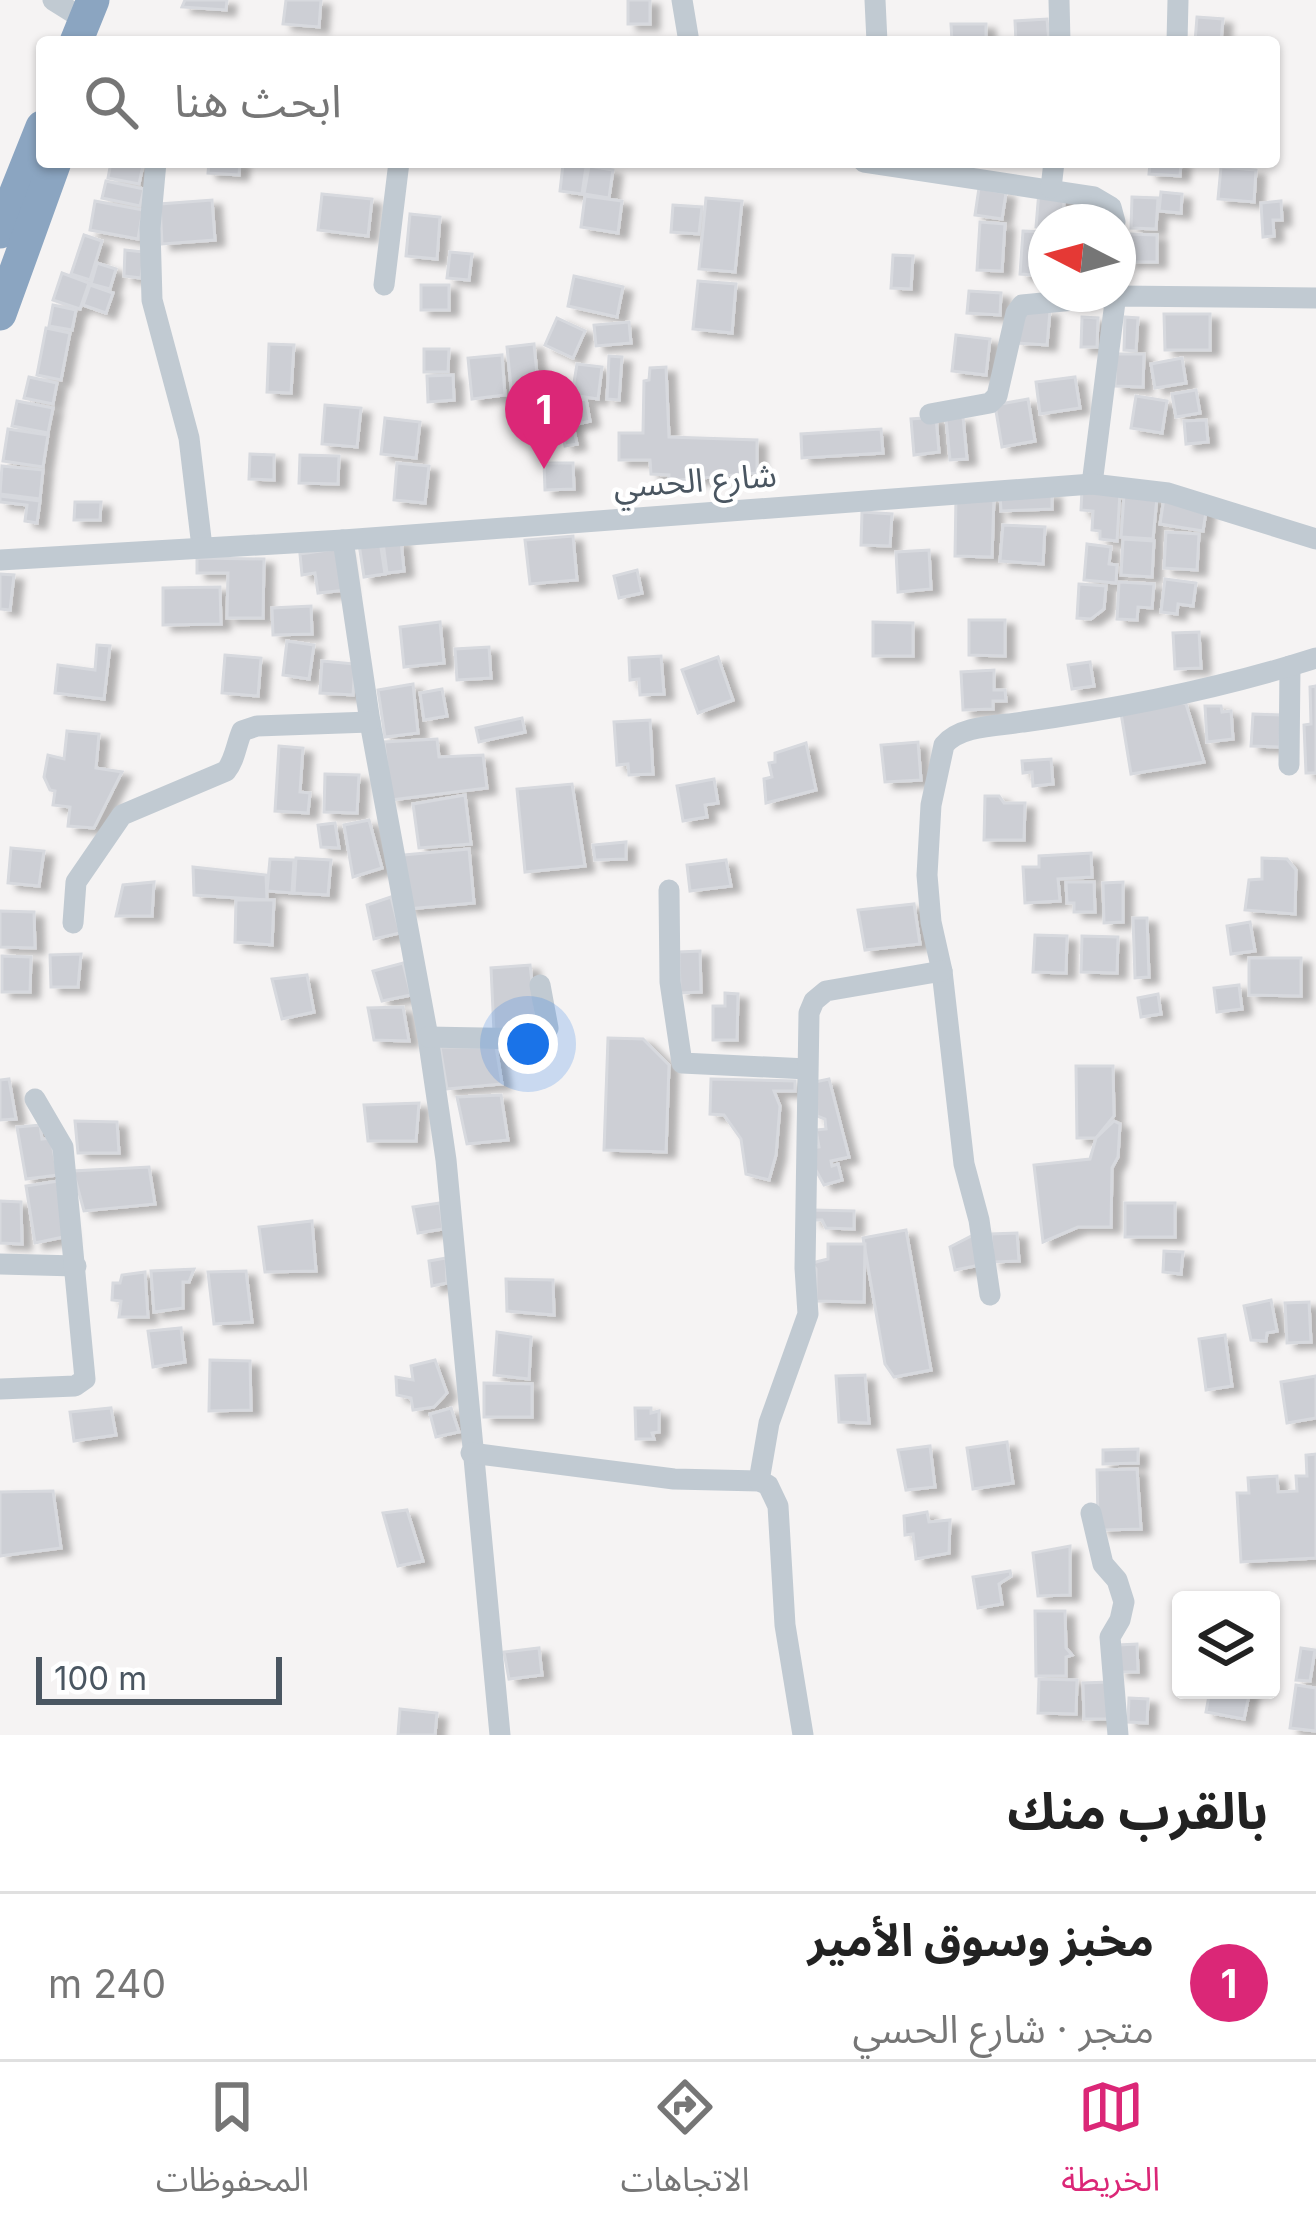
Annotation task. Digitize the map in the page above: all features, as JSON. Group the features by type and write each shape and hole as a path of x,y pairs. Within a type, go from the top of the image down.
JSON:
{"highway":[{"path":"88,26 115,0"},
{"path":"0,232 36,142"},
{"path":"0,314 53,168"}],"street":[{"path":"53,0 88,26"},
{"path":"682,0 688,36"},
{"path":"875,0 877,36"},
{"path":"1060,0 1060,36"},
{"path":"1177,36 1178,0"},
{"path":"155,168 150,228 152,300 189,438 202,547"},
{"path":"384,285 398,168"},
{"path":"909,168 1051,188 1107,204"},
{"path":"1051,188 1053,168"},
{"path":"1136,295 1316,298"},
{"path":"930,414 990,403 997,396 1016,313 1028,304"},
{"path":"1092,484 1114,312"},
{"name":"شارع الحسي","path":"0,560 343,540 1092,484 1168,493 1316,539"},
{"path":"343,540 446,1160 500,1735"},
{"path":"991,1294 964,1164 927,875 931,805 939,759 950,737 1242,682 1316,658"},
{"path":"1289,765 1290,666"},
{"path":"73,923 76,881 122,815 226,771 242,731 257,725 370,722"},
{"path":"669,890 670,982 682,1063 807,1069"},
{"path":"759,1481 769,1423 808,1314 809,1013 826,991 942,971"},
{"path":"428,1037 529,1040 540,1036 548,1028 540,985"},
{"path":"0,1389 75,1386 85,1379 63,1148 34,1099"},
{"path":"0,1264 76,1266"},
{"path":"471,1453 674,1479 759,1481 774,1492 785,1625 803,1735"},
{"path":"1091,1513 1103,1564 1118,1580 1124,1602 1110,1637 1118,1735"}],"building":[{"path":"185,0 227,0 226,10 182,7"},
{"path":"286,0 321,0 319,27 283,24"},
{"path":"628,0 650,0 650,24 628,24"},
{"path":"1197,17 1223,19 1222,36 1195,36"},
{"path":"1047,19 1048,36 1016,36 1015,21"},
{"path":"951,24 986,24 986,36 952,36"},
{"path":"110,168 142,168 139,184 108,178"},
{"path":"208,168 240,168 239,175 208,173"},
{"path":"563,168 586,168 582,194 560,191"},
{"path":"589,168 613,170 609,198 584,194"},
{"path":"1150,168 1181,168 1180,176 1149,174"},
{"path":"1221,168 1256,170 1254,202 1218,199"},
{"path":"106,181 144,189 140,206 102,198"},
{"path":"979,188 1006,193 1002,219 975,215"},
{"path":"1039,191 1065,193 1064,204 1038,204"},
{"path":"1161,192 1182,194 1181,213 1159,211"},
{"path":"322,194 372,199 368,236 318,230"},
{"path":"585,196 622,201 618,233 581,227"},
{"path":"1132,197 1158,198 1156,229 1136,228 1136,204 1132,204"},
{"path":"706,198 742,201 735,272 699,269"},
{"path":"212,200 215,240 162,244 160,204"},
{"path":"95,201 143,210 138,239 90,230"},
{"path":"1281,201 1282,220 1273,220 1274,236 1263,237 1261,203"},
{"path":"673,205 702,207 699,234 671,232"},
{"path":"410,214 440,217 437,259 406,256"},
{"path":"980,222 1005,224 1002,271 977,270"},
{"path":"1023,231 1028,231 1028,275 1020,274"},
{"path":"1136,234 1157,235 1157,262 1136,262"},
{"path":"84,235 102,241 90,280 71,274"},
{"path":"125,250 144,252 141,278 124,276"},
{"path":"450,252 472,254 469,280 447,278"},
{"path":"893,255 913,256 911,289 891,288"},
{"path":"97,263 116,269 110,289 91,284"},
{"path":"62,273 89,283 80,309 53,300"},
{"path":"574,276 623,287 617,317 568,306"},
{"path":"698,281 736,284 732,333 693,329"},
{"path":"90,285 113,293 106,313 83,305"},
{"path":"421,285 449,285 449,310 421,310"},
{"path":"969,291 1001,293 1000,315 967,313"},
{"path":"53,305 76,310 72,330 49,326"},
{"path":"1020,309 1050,312 1047,345 1017,343"},
{"path":"1164,314 1210,314 1210,350 1165,350"},
{"path":"1082,317 1098,318 1097,347 1081,347"},
{"path":"1125,317 1138,318 1136,351 1124,350"},
{"path":"557,318 585,331 573,358 545,345"},
{"path":"629,322 631,343 596,346 594,325"},
{"path":"46,328 70,333 61,380 37,375"},
{"path":"956,335 990,339 986,375 952,371"},
{"path":"269,344 294,345 291,393 267,392"},
{"path":"534,344 539,394 512,397 507,347"},
{"path":"424,349 449,349 448,372 424,372"},
{"path":"1116,354 1144,354 1143,387 1115,386"},
{"path":"502,355 505,395 472,399 468,358"},
{"path":"609,356 622,357 619,400 607,399"},
{"path":"1182,358 1186,383 1155,388 1151,364"},
{"path":"577,364 602,367 598,399 572,395"},
{"path":"666,367 669,437 757,440 757,473 669,481 669,475 651,474 650,460 619,460 619,433 643,433 644,381 649,380 650,368"},
{"path":"453,375 454,400 428,402 427,376"},
{"path":"29,377 57,383 53,404 24,398"},
{"path":"1075,377 1080,408 1040,414 1036,382"},
{"path":"1196,390 1200,413 1176,417 1172,394"},
{"path":"1136,396 1167,401 1162,433 1131,428"},
{"path":"586,399 590,421 573,425 577,444 565,446 557,404"},
{"path":"1028,399 1035,441 1002,447 995,405"},
{"path":"17,401 53,408 48,433 12,426"},
{"path":"325,405 361,408 357,447 322,444"},
{"path":"936,417 939,452 914,455 911,419"},
{"path":"963,417 967,459 950,460 946,419"},
{"path":"385,418 420,422 416,458 381,454"},
{"path":"1206,420 1208,442 1186,444 1184,421"},
{"path":"8,429 48,435 43,467 3,461"},
{"path":"881,429 883,453 802,458 801,434"},
{"path":"250,454 274,455 274,480 249,479"},
{"path":"300,455 339,456 338,484 299,483"},
{"path":"397,463 429,466 425,503 394,500"},
{"path":"544,463 573,463 574,489 545,490"},
{"path":"2,466 43,470 40,499 0,494"},
{"path":"1082,490 1120,493 1117,541 1100,539 1100,531 1092,530 1093,511 1081,510"},
{"path":"1052,493 1052,509 1001,511 1000,494"},
{"path":"1124,495 1157,497 1153,539 1121,537"},
{"path":"0,496 40,501 37,523 25,521 27,505 0,502"},
{"path":"956,496 994,497 992,557 955,556"},
{"path":"1164,498 1207,505 1203,531 1160,524"},
{"path":"75,502 101,502 100,520 74,520"},
{"path":"862,512 892,514 890,546 861,545"},
{"path":"1003,525 1045,527 1043,564 1000,561"},
{"path":"1166,532 1199,534 1197,570 1164,568"},
{"path":"573,536 577,580 530,584 525,540"},
{"path":"1123,539 1154,541 1152,577 1121,575"},
{"path":"401,540 404,571 387,573 383,542"},
{"path":"380,541 385,574 364,577 359,544"},
{"path":"1087,544 1111,547 1109,564 1117,565 1116,583 1084,580"},
{"path":"342,548 347,590 318,593 315,573 302,575 300,554"},
{"path":"929,550 931,589 898,592 896,552"},
{"path":"197,558 264,559 263,618 227,618 228,573 197,573"},
{"path":"637,570 642,593 619,598 614,576"},
{"path":"0,574 14,575 10,610 0,609"},
{"path":"1165,579 1196,583 1193,606 1178,604 1177,614 1161,612"},
{"path":"1119,582 1154,584 1152,608 1138,607 1137,620 1117,619"},
{"path":"1079,584 1106,586 1104,609 1091,619 1077,618"},
{"path":"220,587 221,624 163,625 163,588"},
{"path":"311,606 312,634 273,635 272,608"},
{"path":"969,620 1005,620 1005,656 969,655"},
{"path":"440,622 444,663 404,667 400,627"},
{"path":"873,622 913,623 913,656 873,656"},
{"path":"1199,632 1201,668 1175,669 1173,633"},
{"path":"287,641 314,645 309,679 283,675"},
{"path":"97,645 110,646 104,699 55,693 58,665 95,670"},
{"path":"489,647 491,678 457,680 455,649"},
{"path":"225,655 261,658 258,696 222,693"},
{"path":"661,656 664,694 640,695 639,679 630,680 629,658"},
{"path":"718,657 733,700 698,713 682,670"},
{"path":"322,661 355,664 353,695 320,693"},
{"path":"1090,662 1094,686 1072,689 1068,665"},
{"path":"994,670 994,690 1005,690 1006,701 993,701 993,709 963,710 961,672"},
{"path":"413,684 418,733 385,737 378,690"},
{"path":"1316,686 1316,773 1306,773 1304,725 1311,724 1310,687"},
{"path":"442,689 447,716 424,720 420,693"},
{"path":"1175,701 1186,704 1204,762 1131,774 1121,713"},
{"path":"1205,706 1231,711 1233,739 1207,742"},
{"path":"1253,714 1281,715 1280,747 1251,746"},
{"path":"522,718 525,732 479,742 476,728"},
{"path":"650,720 653,774 629,775 628,764 617,765 614,722"},
{"path":"67,731 99,734 96,768 122,772 94,828 68,826 70,807 53,805 55,791 44,777 48,755 64,759"},
{"path":"437,739 439,757 483,755 487,788 391,800 384,742"},
{"path":"918,742 921,780 885,782 881,745"},
{"path":"806,743 816,790 766,803 764,779 772,777 769,763 775,762 775,753"},
{"path":"279,746 303,748 300,792 310,793 308,813 275,811"},
{"path":"1051,759 1053,784 1033,786 1032,772 1023,773 1022,761"},
{"path":"325,774 359,775 357,813 324,812"},
{"path":"714,779 718,803 705,805 707,817 683,821 677,786"},
{"path":"572,784 585,866 525,872 517,789"},
{"path":"465,795 471,844 419,848 413,804"},
{"path":"985,796 999,796 1004,803 1025,803 1024,840 984,840"},
{"path":"369,820 382,868 353,877 344,825"},
{"path":"335,823 339,848 321,847 318,825"},
{"path":"626,842 626,859 595,860 593,845"},
{"path":"11,848 44,851 39,886 8,883"},
{"path":"469,849 474,903 407,909 403,855"},
{"path":"1091,853 1092,877 1058,879 1060,901 1025,903 1023,867 1039,867 1039,856"},
{"path":"296,858 331,860 328,895 294,893"},
{"path":"1262,858 1287,859 1296,870 1295,914 1245,910 1249,880 1262,879"},
{"path":"270,859 294,860 292,893 267,891"},
{"path":"726,860 731,886 690,891 687,865"},
{"path":"193,867 266,875 267,900 194,895"},
{"path":"154,882 152,916 116,916 123,885"},
{"path":"1066,882 1094,882 1095,912 1074,912 1074,903 1067,903"},
{"path":"1123,882 1123,922 1104,923 1103,883"},
{"path":"391,897 400,933 374,939 367,905"},
{"path":"236,900 274,900 272,945 235,942"},
{"path":"914,904 920,944 865,950 858,910"},
{"path":"0,911 34,912 35,948 0,947"},
{"path":"1133,918 1147,918 1149,977 1135,978"},
{"path":"1250,922 1255,951 1231,954 1227,926"},
{"path":"1035,935 1067,936 1066,973 1033,972"},
{"path":"1082,936 1118,937 1117,973 1081,972"},
{"path":"700,951 701,992 680,993 679,952"},
{"path":"81,954 78,987 51,987 50,955"},
{"path":"2,956 31,957 30,992 2,992"},
{"path":"1249,958 1301,958 1301,996 1249,995"},
{"path":"403,963 411,995 382,1001 373,971"},
{"path":"530,965 538,1031 494,1032 491,968"},
{"path":"307,975 314,1012 282,1019 272,979"},
{"path":"1239,985 1242,1009 1217,1012 1214,988"},
{"path":"725,993 738,994 737,1040 713,1040 713,1006 725,1006"},
{"path":"1158,994 1161,1014 1141,1017 1138,998"},
{"path":"403,1007 409,1041 374,1040 368,1008"},
{"path":"608,1038 643,1039 669,1065 666,1152 604,1150"},
{"path":"440,1047 496,1047 502,1084 447,1089"},
{"path":"1076,1066 1113,1066 1114,1116 1096,1138 1077,1138"},
{"path":"9,1079 16,1119 0,1120 0,1080"},
{"path":"711,1079 795,1081 795,1091 774,1091 780,1106 769,1180 746,1174 741,1139 724,1115 710,1114"},
{"path":"829,1079 849,1157 831,1161 832,1166 838,1164 842,1180 824,1185 810,1148 819,1147 816,1130 826,1129 825,1119 817,1116 815,1082"},
{"path":"501,1095 508,1140 467,1144 457,1097"},
{"path":"419,1103 416,1141 368,1141 364,1105"},
{"path":"75,1121 117,1122 119,1153 78,1153"},
{"path":"1114,1121 1120,1124 1118,1157 1112,1168 1111,1227 1078,1227 1043,1242 1034,1165 1090,1159 1096,1138"},
{"path":"40,1125 42,1139 51,1138 58,1175 26,1179 17,1127"},
{"path":"149,1167 155,1204 84,1211 73,1171"},
{"path":"58,1181 68,1236 35,1243 26,1186"},
{"path":"0,1201 21,1202 22,1244 0,1243"},
{"path":"440,1203 443,1229 418,1233 413,1207"},
{"path":"1125,1203 1175,1203 1175,1237 1125,1237"},
{"path":"813,1210 854,1211 854,1229 826,1228 822,1220 813,1220"},
{"path":"312,1221 316,1271 265,1272 259,1227"},
{"path":"906,1230 931,1370 894,1377 885,1364 863,1238"},
{"path":"981,1231 980,1265 955,1270 950,1247"},
{"path":"1017,1233 1019,1261 993,1262 991,1234"},
{"path":"828,1244 865,1244 864,1302 816,1301 812,1263 828,1259"},
{"path":"1164,1251 1183,1252 1181,1274 1163,1272"},
{"path":"446,1258 447,1283 432,1286 429,1261"},
{"path":"194,1269 189,1282 183,1282 183,1308 154,1312 151,1271"},
{"path":"246,1271 252,1322 214,1324 208,1272"},
{"path":"145,1272 148,1317 119,1317 121,1301 112,1300 113,1283 120,1283 122,1275"},
{"path":"506,1279 553,1280 554,1315 507,1311"},
{"path":"1271,1300 1277,1331 1267,1333 1266,1341 1251,1340 1244,1306"},
{"path":"1309,1302 1311,1342 1287,1343 1285,1303"},
{"path":"181,1328 185,1362 153,1367 148,1331"},
{"path":"497,1332 531,1337 529,1379 494,1375"},
{"path":"1225,1335 1232,1386 1206,1390 1199,1339"},
{"path":"210,1360 250,1361 251,1410 209,1411"},
{"path":"435,1360 447,1393 434,1407 413,1410 411,1398 397,1395 396,1377 413,1380 411,1366"},
{"path":"865,1375 869,1423 839,1422 836,1376"},
{"path":"1316,1376 1316,1418 1287,1423 1281,1382"},
{"path":"484,1383 532,1384 532,1417 484,1417"},
{"path":"111,1408 116,1435 74,1441 70,1412"},
{"path":"451,1408 459,1432 436,1437 430,1414"},
{"path":"635,1408 659,1411 659,1432 652,1433 654,1439 636,1439"},
{"path":"1007,1442 1013,1483 973,1489 967,1448"},
{"path":"930,1446 935,1487 906,1490 898,1450"},
{"path":"1138,1449 1138,1463 1103,1464 1103,1450"},
{"path":"1316,1454 1316,1558 1241,1562 1237,1493 1249,1493 1248,1478 1277,1476 1278,1492 1297,1491 1296,1476 1307,1476 1306,1455"},
{"path":"1137,1469 1141,1529 1102,1530 1097,1470"},
{"path":"53,1491 61,1548 0,1556 0,1492"},
{"path":"407,1510 423,1561 398,1566 383,1513"},
{"path":"927,1512 929,1522 950,1520 949,1553 916,1559 913,1534 905,1535 904,1516"},
{"path":"1070,1546 1070,1595 1038,1596 1033,1553"},
{"path":"1010,1571 1011,1576 999,1584 1002,1604 978,1608 973,1577"},
{"path":"1035,1611 1065,1611 1066,1648 1072,1655 1066,1657 1066,1676 1036,1676"},
{"path":"1137,1644 1138,1672 1119,1672 1118,1645"},
{"path":"539,1648 542,1675 509,1679 504,1652"},
{"path":"1301,1648 1315,1650 1310,1681 1296,1680"},
{"path":"1039,1679 1077,1680 1076,1714 1038,1713"},
{"path":"1108,1682 1109,1719 1084,1719 1083,1683"},
{"path":"1296,1685 1316,1688 1316,1731 1290,1728"},
{"path":"1129,1698 1148,1699 1147,1723 1128,1722"},
{"path":"1208,1699 1248,1699 1244,1719 1206,1712"},
{"path":"400,1709 437,1713 435,1735 398,1735"}],"place":[{"name":"مخبز وسوق الأمير","path":"544,469"}]}
